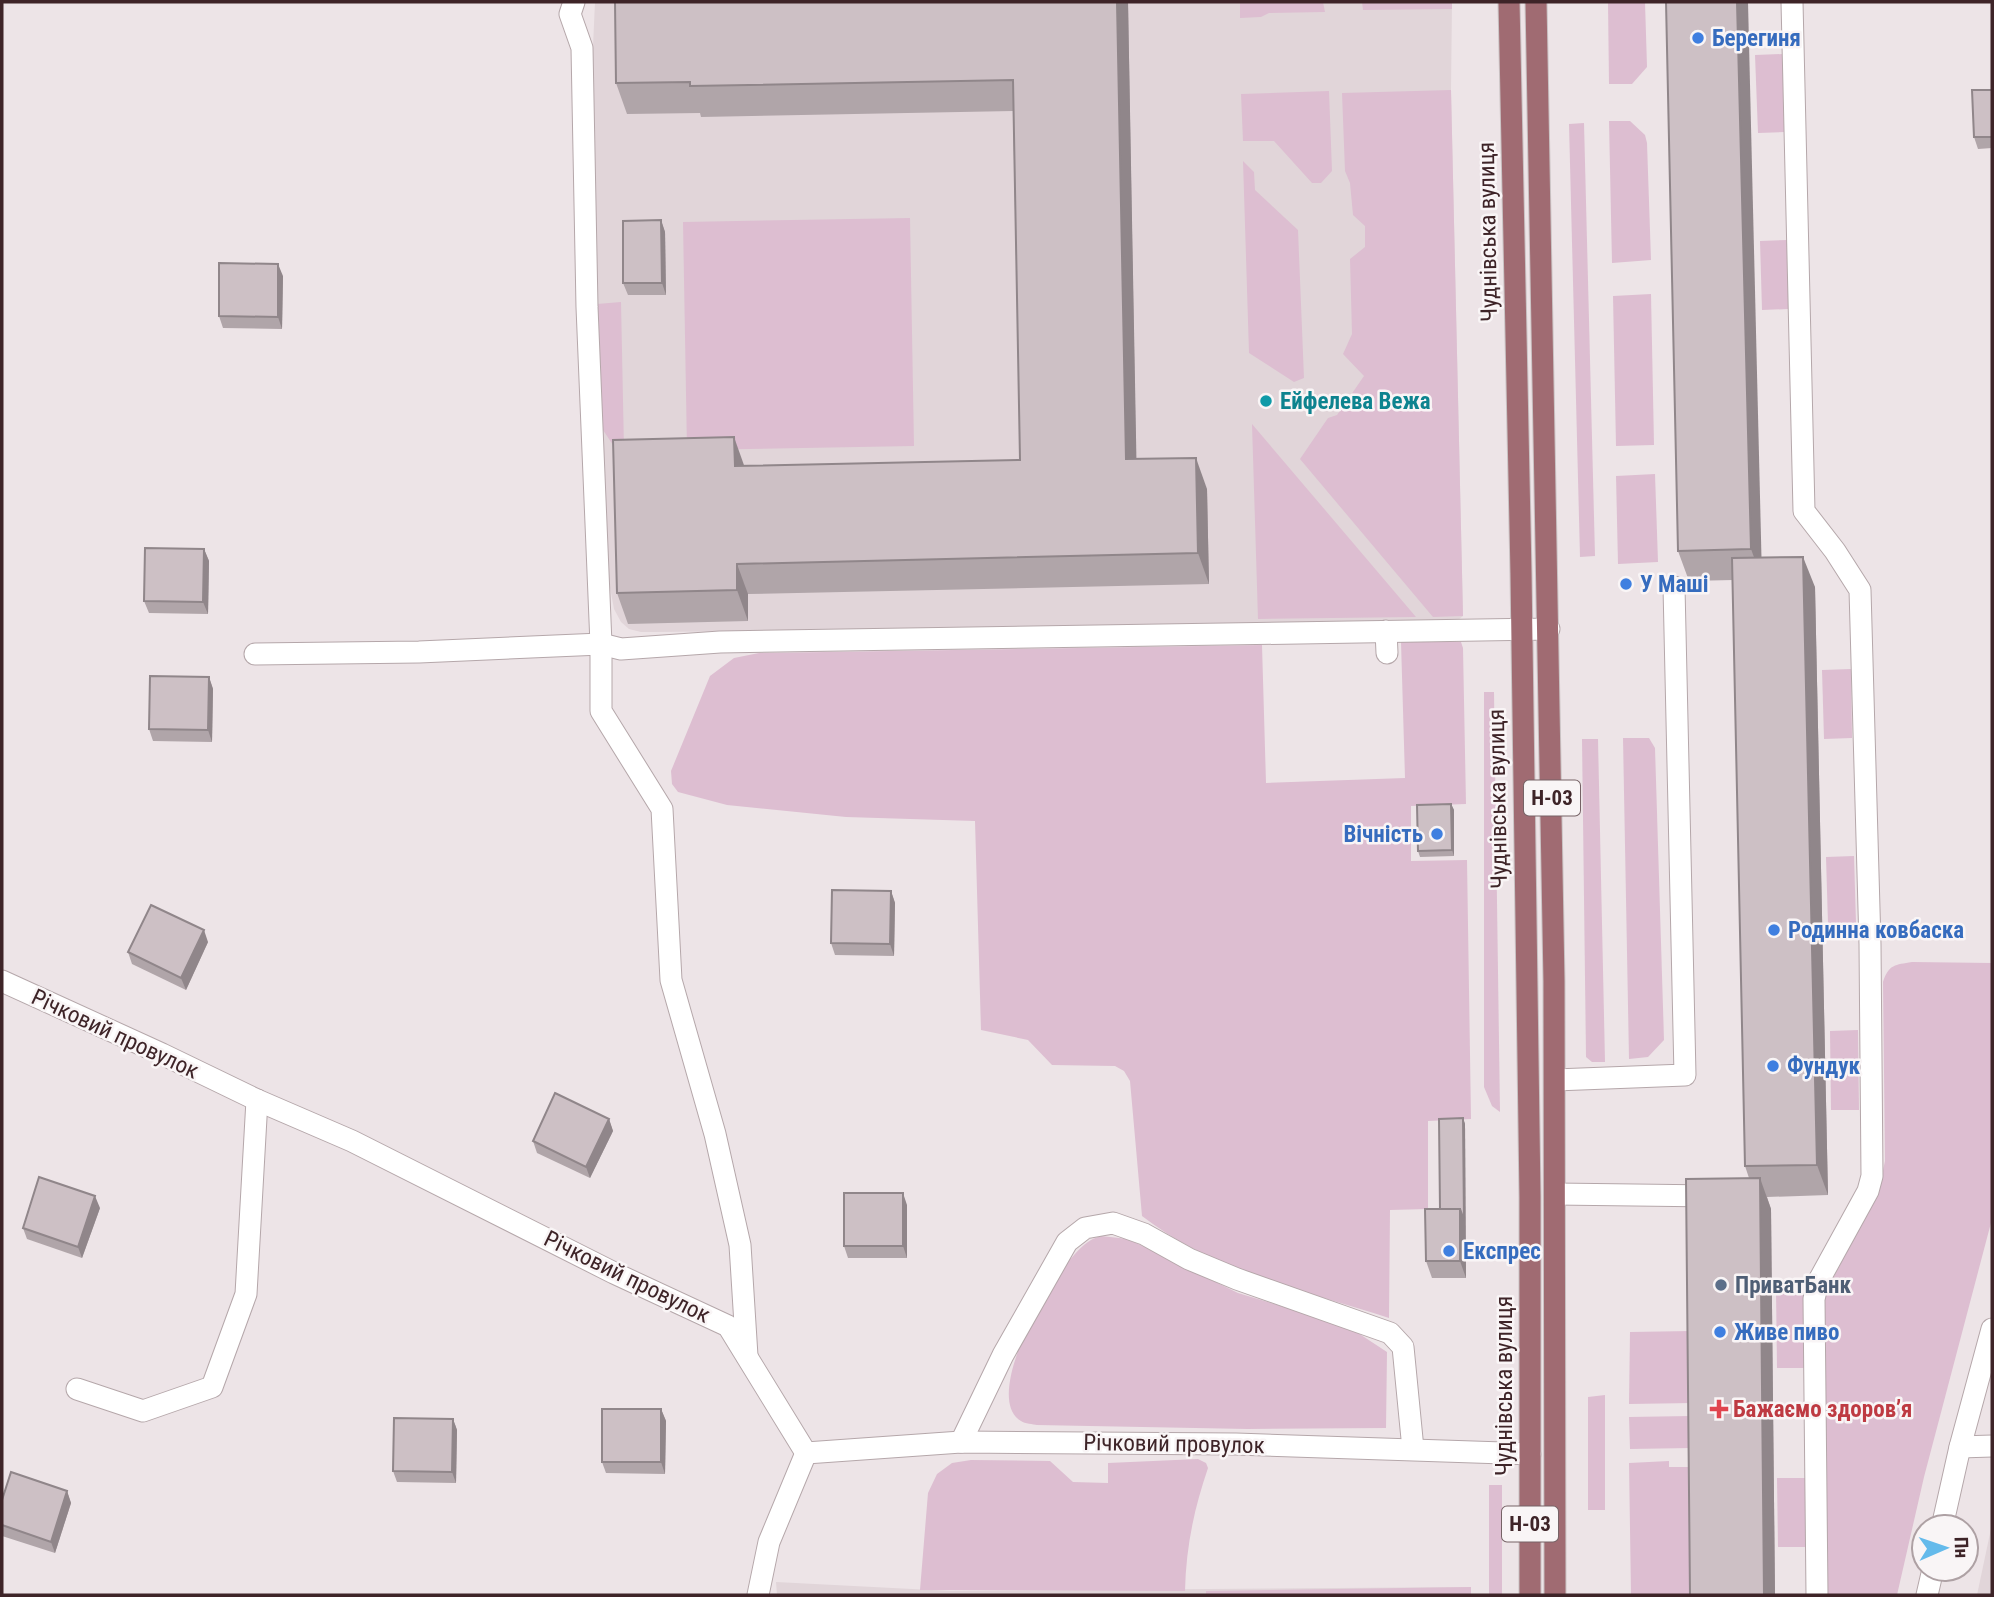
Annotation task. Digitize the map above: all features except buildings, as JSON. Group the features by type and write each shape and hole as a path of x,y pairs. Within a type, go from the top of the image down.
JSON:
{"main road":[{"name":"Чуднівська вулиця","path":"1509,2 1530,1197 1530,1595"},
{"name":"Н-03","path":"1536,2 1555,1080 1555,1595"}],"street":[{"path":"1792,2 1804,511 1835,551 1860,590 1870,944 1872,1176 1868,1191 1818,1282 1814,1299 1817,1595"},
{"path":"568,6 582,48 587,307 601,644 601,711 662,809 671,979 715,1134 740,1245 747,1356"},
{"path":"1555,1080 1685,1075 1674,587"},
{"path":"254,654 419,652 601,644 621,649 720,642 1549,629"},
{"path":"1386,631 1387,653"},
{"name":"Річковий провулок","path":"2,981 352,1142 614,1273 728,1326 806,1453 961,1442 1236,1444 1530,1454"},
{"path":"77,1389 143,1411 212,1387 246,1294 257,1100"},
{"path":"1555,1194 1741,1196"},
{"path":"961,1442 1003,1355 1067,1242 1085,1228 1113,1223 1144,1234 1189,1259 1237,1279 1390,1333 1403,1347 1413,1449"},
{"path":"1945,1513 1992,1329"},
{"path":"1960,1447 1992,1446"},
{"path":"758,1595 769,1542 806,1453"}],"shaded area":[{"path":"595,2 1452,2 1451,90 1463,616 1458,620 1184,627 654,632 629,629 621,622 614,609 609,582 601,427 591,91"},
{"path":"1240,2 1323,2 1325,12 1269,13 1261,17 1240,18"},
{"path":"1362,2 1452,2 1452,9 1363,10"},
{"path":"1608,2 1645,2 1647,67 1632,84 1609,84"},
{"path":"1783,54 1784,132 1758,133 1755,55"},
{"path":"1451,90 1463,616 1433,617 1300,459 1328,418 1337,415 1364,376 1343,354 1352,334 1350,259 1365,247 1365,226 1353,215 1350,183 1345,171 1342,93"},
{"path":"1329,91 1332,171 1321,183 1312,183 1274,141 1243,141 1241,94"},
{"path":"1609,121 1630,121 1645,135 1651,260 1612,263"},
{"path":"1584,123 1595,556 1580,557 1569,124"},
{"path":"1243,161 1254,172 1255,190 1298,230 1304,378 1294,382 1249,353"},
{"path":"910,218 914,446 687,450 683,222"},
{"path":"1787,240 1789,309 1762,310 1760,241"},
{"path":"1651,294 1654,445 1616,446 1613,296"},
{"path":"621,302 624,450 615,448 601,427 597,304"},
{"path":"1252,424 1416,617 1258,619"},
{"path":"1655,474 1658,562 1618,564 1616,476"},
{"path":"1401,642 1461,642 1463,648 1466,804 1411,806 1411,861 1467,860 1471,1119 1428,1121 1428,1209 1390,1210 1389,1318 1261,1278 1229,1265 1170,1235 1142,1216 1130,1081 1124,1071 1115,1066 1052,1065 1028,1040 981,1030 975,821 846,817 727,805 678,792 672,784 671,771 710,676 734,658 759,653 1262,645 1266,783 1405,778"},
{"path":"1851,669 1852,738 1824,739 1822,670"},
{"path":"1484,692 1494,692 1500,1112 1492,1106 1484,1087"},
{"path":"1623,738 1649,738 1655,748 1664,1040 1648,1057 1629,1059"},
{"path":"1582,739 1598,739 1605,1062 1592,1062 1586,1057"},
{"path":"1854,856 1856,923 1828,924 1826,857"},
{"path":"1992,963 1992,1219 1916,1513 1910,1513 1910,1538 1897,1595 1825,1595 1824,1295 1878,1194 1885,1161 1883,982 1893,966"},
{"path":"1858,1030 1859,1110 1831,1110 1830,1031"},
{"path":"1101,1236 1128,1239 1238,1293 1330,1321 1358,1333 1387,1352 1386,1428 1248,1429 1037,1425 1021,1421 1010,1407 1009,1384 1028,1327 1044,1298 1077,1251"},
{"path":"1776,1290 1803,1290 1806,1368 1777,1368"},
{"path":"1691,1331 1693,1403 1629,1404 1630,1332"},
{"path":"1605,1395 1605,1510 1588,1510 1588,1397"},
{"path":"1690,1416 1691,1448 1630,1449 1629,1417"},
{"path":"1198,1459 1206,1463 1208,1468 1192,1528 1185,1591 920,1590 928,1493 937,1474 952,1463 971,1460 1050,1461 1073,1482 1108,1483 1108,1463"},
{"path":"1669,1461 1669,1467 1691,1467 1692,1595 1631,1595 1629,1463"},
{"path":"1777,1478 1806,1478 1807,1547 1778,1547"},
{"path":"1489,1485 1502,1485 1502,1595 1489,1595"},
{"path":"1992,1524 1992,1595 1977,1595"},
{"path":"776,1582 951,1591 1471,1587 1471,1595 777,1595"},
{"path":"1471,1587 1471,1595 1206,1595 1206,1591"}],"place":[{"name":"Берегиня","path":"1698,38"},
{"name":"Ейфелева Вежа","path":"1266,401"},
{"name":"У Маші","path":"1626,584"},
{"name":"Вічність","path":"1437,834"},
{"name":"Родинна ковбаска","path":"1774,930"},
{"name":"Фундук","path":"1773,1066"},
{"name":"Експрес","path":"1449,1251"},
{"name":"ПриватБанк","path":"1721,1285"},
{"name":"Живе пиво","path":"1720,1332"},
{"name":"Бажаємо здоровʼя","path":"1719,1409"}]}
